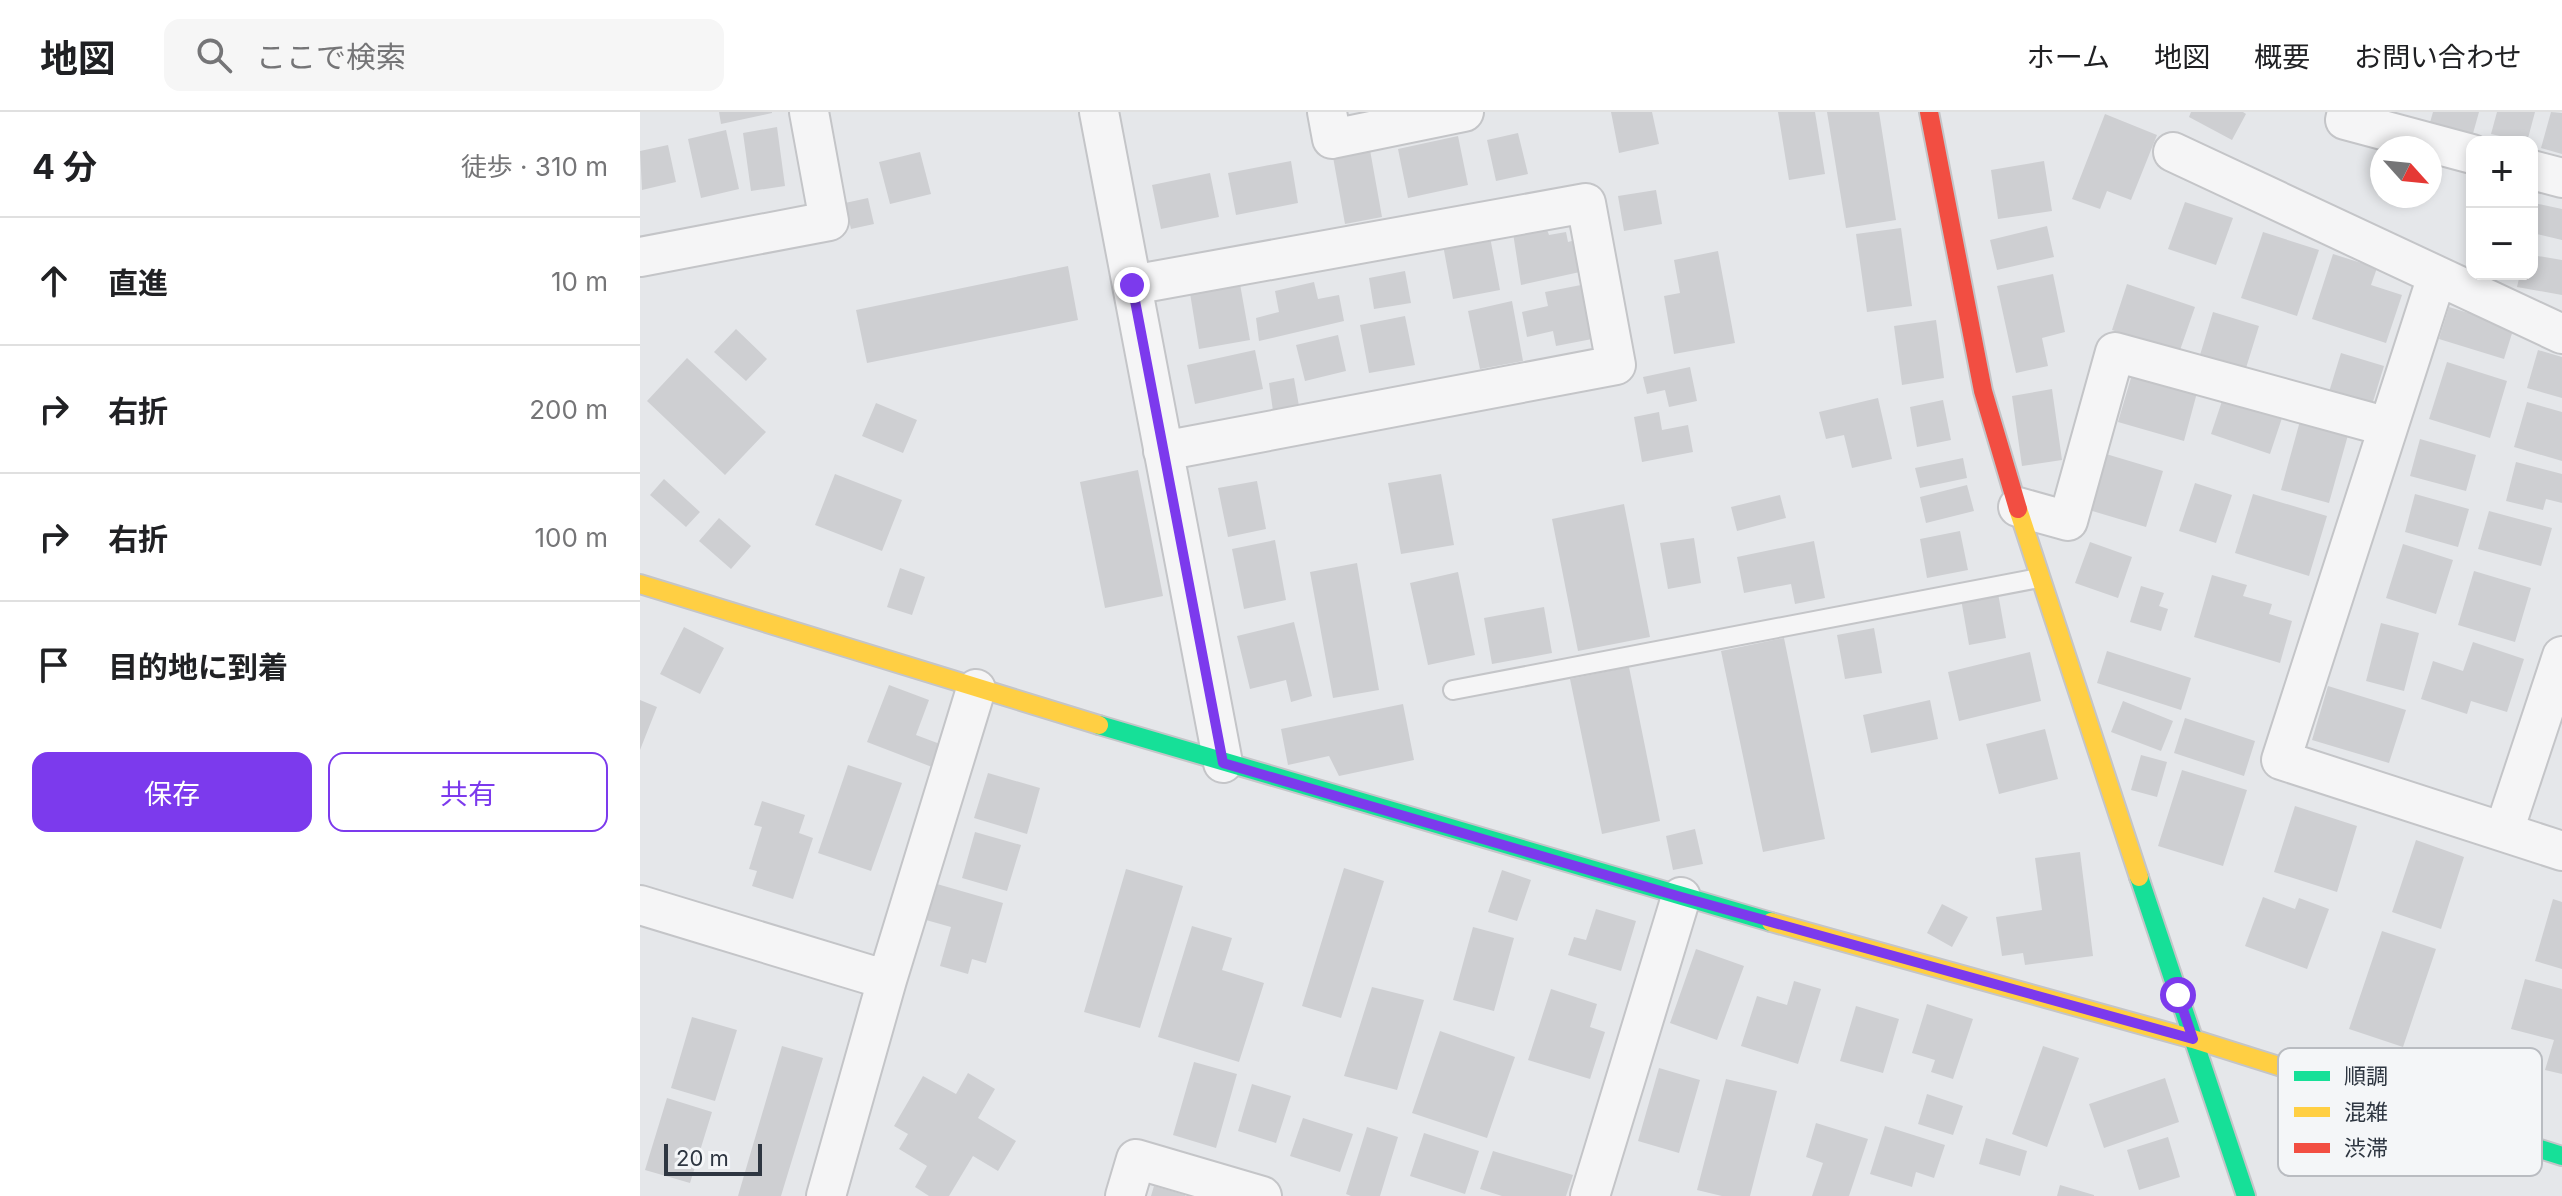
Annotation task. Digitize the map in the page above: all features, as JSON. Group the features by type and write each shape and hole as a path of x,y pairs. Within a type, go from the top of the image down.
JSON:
{"street":[{"path":"640,257 829,221 809,112"},
{"path":"1099,112 1223,763"},
{"path":"1327,112 1332,139 1464,112"},
{"path":"1929,112 1983,391 2039,578 2246,1196"},
{"path":"2347,112 2345,120 2466,152"},
{"path":"2173,152 2562,334"},
{"path":"2538,172 2562,178"},
{"path":"1132,285 1586,203 1616,365 1163,451"},
{"path":"2437,276 2281,760 2562,851"},
{"path":"2018,507 2068,521 2115,352 2388,427"},
{"path":"640,584 1223,763 1681,897 2193,1039 2278,1066"},
{"path":"2504,831 2562,656"},
{"path":"826,1196 887,980 976,689"},
{"path":"1590,1196 1681,897"},
{"path":"640,905 887,980"},
{"path":"2542,1150 2562,1156"},
{"path":"1125,1196 1136,1159 1262,1196"}],"lane":[{"path":"1453,690 2039,578"}],"building":[{"path":"719,112 772,112 772,113 721,124"},
{"path":"1611,112 1652,112 1659,144 1619,153"},
{"path":"1778,112 1815,112 1825,174 1789,180"},
{"path":"1827,112 1879,112 1896,220 1846,228"},
{"path":"2191,112 2246,114 2232,140 2189,117"},
{"path":"2433,112 2479,112 2472,136 2429,126"},
{"path":"2497,112 2535,112 2529,136 2491,134"},
{"path":"2551,112 2562,113 2562,154 2541,148"},
{"path":"2105,114 2157,135 2131,200 2107,191 2100,209 2072,199"},
{"path":"777,127 785,186 751,191 743,133"},
{"path":"726,130 739,189 701,198 688,139"},
{"path":"1518,133 1528,174 1496,181 1487,140"},
{"path":"1458,136 1468,185 1408,198 1398,149"},
{"path":"668,145 676,182 642,190 640,151"},
{"path":"1370,150 1382,217 1345,224 1333,157"},
{"path":"920,152 931,194 890,204 879,162"},
{"path":"1291,161 1298,203 1236,215 1228,173"},
{"path":"2044,161 2052,211 1998,219 1991,170"},
{"path":"1210,173 1219,217 1161,229 1152,185"},
{"path":"1656,190 1662,224 1624,231 1618,196"},
{"path":"868,198 874,224 851,229 845,203"},
{"path":"2185,202 2233,218 2216,265 2168,249"},
{"path":"2538,204 2562,209 2562,240 2538,234"},
{"path":"2047,226 2054,257 1997,270 1990,240"},
{"path":"1546,227 1549,235 1566,232 1568,242 1583,238 1589,270 1521,285 1513,233"},
{"path":"1901,228 1912,306 1867,312 1856,234"},
{"path":"2263,232 2319,250 2297,316 2241,298"},
{"path":"1490,237 1500,290 1453,299 1443,245"},
{"path":"1718,251 1735,343 1674,354 1664,296 1680,293 1674,260"},
{"path":"2333,254 2377,268 2371,285 2402,295 2386,343 2312,319"},
{"path":"2538,256 2562,260 2562,295 2517,287 2519,280 2538,280"},
{"path":"1068,266 1078,320 867,363 856,310"},
{"path":"1405,271 1411,303 1374,309 1369,278"},
{"path":"2053,274 2065,332 2042,338 2048,366 2016,373 1997,286"},
{"path":"1314,282 1318,299 1339,295 1344,321 1259,341 1256,318 1279,312 1275,291"},
{"path":"1240,284 1250,340 1199,349 1190,293"},
{"path":"2127,284 2195,307 2179,353 2112,330"},
{"path":"1581,285 1592,339 1556,346 1553,331 1527,337 1522,312 1548,306 1545,292"},
{"path":"1512,301 1523,361 1480,369 1468,311"},
{"path":"2449,307 2514,327 2504,359 2439,339"},
{"path":"2213,312 2259,326 2246,368 2200,355"},
{"path":"1405,316 1415,365 1369,373 1360,325"},
{"path":"1936,320 1944,378 1902,385 1894,326"},
{"path":"736,329 767,359 746,381 714,352"},
{"path":"1338,335 1346,371 1305,381 1296,345"},
{"path":"1255,350 1263,389 1195,404 1187,365"},
{"path":"2538,350 2562,357 2562,398 2527,388"},
{"path":"2341,353 2384,366 2372,405 2329,392"},
{"path":"687,358 766,432 725,475 647,401"},
{"path":"2447,362 2507,381 2490,438 2429,419"},
{"path":"1690,367 1697,401 1669,407 1665,390 1647,394 1643,377"},
{"path":"2133,371 2198,389 2184,441 2118,422"},
{"path":"1294,378 1299,406 1273,411 1269,383"},
{"path":"2052,389 2062,460 2022,466 2012,396"},
{"path":"2224,395 2283,415 2270,454 2211,434"},
{"path":"1878,398 1892,459 1852,468 1844,435 1826,439 1819,412"},
{"path":"1943,400 1951,440 1917,447 1910,407"},
{"path":"2527,402 2562,412 2562,461 2514,447"},
{"path":"876,403 917,420 903,453 862,436"},
{"path":"1659,412 1662,430 1688,425 1693,452 1642,462 1634,417"},
{"path":"2300,421 2348,435 2329,503 2281,490"},
{"path":"2420,439 2476,455 2466,491 2410,476"},
{"path":"2106,454 2163,471 2146,527 2089,510"},
{"path":"1963,458 1967,478 1920,488 1915,468"},
{"path":"2516,462 2562,474 2562,503 2546,499 2543,510 2506,501"},
{"path":"1138,470 1163,596 1105,608 1080,482"},
{"path":"835,474 902,500 882,551 815,525"},
{"path":"1441,474 1454,545 1401,554 1388,483"},
{"path":"664,479 700,512 686,527 650,495"},
{"path":"1257,481 1266,529 1228,537 1218,488"},
{"path":"2195,483 2232,495 2216,543 2179,531"},
{"path":"1967,485 1974,511 1926,523 1920,497"},
{"path":"2253,494 2327,516 2309,576 2235,553"},
{"path":"2415,494 2469,509 2458,547 2405,532"},
{"path":"1780,495 1786,518 1737,531 1731,507"},
{"path":"1624,504 1650,637 1578,651 1552,519"},
{"path":"2489,511 2552,528 2541,566 2478,549"},
{"path":"719,518 751,546 731,569 699,541"},
{"path":"1960,531 1968,570 1927,578 1920,539"},
{"path":"1694,538 1701,583 1668,589 1660,543"},
{"path":"1275,540 1286,600 1244,609 1232,549"},
{"path":"1814,541 1825,598 1795,604 1791,584 1744,593 1737,557"},
{"path":"2090,542 2132,557 2118,598 2075,583"},
{"path":"2403,544 2453,560 2436,614 2386,598"},
{"path":"1357,563 1379,690 1333,698 1310,572"},
{"path":"900,568 925,577 912,615 887,607"},
{"path":"2474,571 2531,588 2515,642 2458,625"},
{"path":"1458,572 1475,655 1428,665 1410,583"},
{"path":"2212,575 2247,585 2243,596 2272,604 2269,614 2292,621 2280,663 2194,637"},
{"path":"2141,586 2164,593 2159,606 2168,609 2161,631 2130,622"},
{"path":"1998,593 2006,638 1969,645 1961,599"},
{"path":"1544,607 1552,653 1492,664 1484,618"},
{"path":"1294,622 1312,696 1291,702 1286,680 1250,689 1237,636"},
{"path":"2381,623 2419,633 2404,691 2366,681"},
{"path":"684,627 724,648 700,694 660,674"},
{"path":"1874,628 1882,673 1845,679 1837,635"},
{"path":"1784,638 1825,839 1763,852 1721,651"},
{"path":"2473,642 2524,659 2507,712 2471,701 2467,714 2421,699 2433,661 2463,671"},
{"path":"2107,651 2191,678 2181,710 2097,683"},
{"path":"2030,652 2041,701 1959,721 1948,672"},
{"path":"1629,667 1660,821 1602,834 1570,679"},
{"path":"889,685 929,700 916,735 940,744 932,767 867,742"},
{"path":"2328,686 2406,710 2389,763 2312,740"},
{"path":"640,700 657,707 640,750"},
{"path":"1930,700 1938,739 1871,753 1863,715"},
{"path":"2123,701 2173,721 2161,751 2111,732"},
{"path":"1403,704 1414,760 1339,776 1329,756 1288,765 1281,729"},
{"path":"2185,718 2255,741 2244,776 2174,753"},
{"path":"2045,729 2058,779 1999,794 1986,744"},
{"path":"2141,755 2167,762 2157,797 2131,790"},
{"path":"848,765 902,783 871,871 818,853"},
{"path":"2182,770 2247,790 2223,866 2158,846"},
{"path":"988,773 1040,788 1027,834 974,818"},
{"path":"762,801 805,815 799,833 813,838 793,899 752,886 757,871 749,869 762,827 754,825"},
{"path":"2295,806 2357,826 2337,892 2274,872"},
{"path":"1695,829 1703,864 1673,870 1666,836"},
{"path":"975,832 1021,845 1007,891 962,878"},
{"path":"2416,840 2464,857 2441,929 2392,912"},
{"path":"2080,852 2093,956 2025,965 2023,953 2002,956 1996,917 2042,910 2035,858"},
{"path":"1344,868 1384,881 1341,1018 1302,1006"},
{"path":"1126,869 1183,886 1140,1028 1084,1012"},
{"path":"1502,870 1531,880 1517,921 1488,912"},
{"path":"937,884 1003,903 986,963 972,959 968,974 940,966 951,927 926,920"},
{"path":"2263,897 2295,909 2299,898 2329,909 2307,969 2245,946"},
{"path":"2553,899 2562,902 2562,969 2535,961"},
{"path":"1942,904 1968,917 1952,947 1927,933"},
{"path":"1596,909 1636,921 1621,971 1568,955 1574,937 1586,940"},
{"path":"1192,926 1232,938 1222,970 1264,983 1239,1062 1158,1037"},
{"path":"1473,927 1514,938 1494,1011 1453,1000"},
{"path":"2382,931 2436,949 2403,1047 2349,1029"},
{"path":"1696,949 1744,966 1717,1040 1670,1023"},
{"path":"2525,979 2562,989 2562,1074 2545,1070 2554,1040 2511,1029"},
{"path":"1794,981 1821,989 1798,1064 1741,1046 1757,996 1787,1005"},
{"path":"1372,987 1424,1000 1397,1090 1344,1076"},
{"path":"1551,989 1597,1004 1590,1027 1605,1032 1590,1079 1528,1060"},
{"path":"1927,1004 1973,1019 1953,1079 1931,1072 1935,1060 1912,1053"},
{"path":"1856,1006 1899,1019 1883,1073 1840,1061"},
{"path":"692,1017 737,1030 715,1101 671,1088"},
{"path":"1440,1031 1515,1057 1487,1138 1412,1113"},
{"path":"782,1046 823,1058 781,1196 738,1196"},
{"path":"2043,1046 2079,1058 2047,1147 2012,1134"},
{"path":"1194,1062 1237,1074 1216,1148 1173,1135"},
{"path":"1659,1068 1700,1080 1679,1153 1638,1141"},
{"path":"968,1073 995,1089 978,1118 1016,1141 998,1171 973,1156 949,1196 929,1196 915,1187 927,1166 899,1149 908,1134 894,1126 923,1076 956,1094"},
{"path":"2165,1078 2179,1122 2104,1148 2089,1104"},
{"path":"1726,1079 1777,1091 1750,1196 1722,1196 1697,1190"},
{"path":"1252,1084 1291,1096 1276,1143 1238,1131"},
{"path":"1927,1094 1963,1106 1953,1135 1918,1124"},
{"path":"667,1098 712,1112 690,1183 645,1170"},
{"path":"1303,1118 1353,1134 1340,1172 1290,1156"},
{"path":"1816,1123 1868,1139 1849,1196 1812,1196 1823,1163 1806,1157"},
{"path":"1885,1126 1945,1145 1934,1178 1916,1172 1912,1187 1870,1174"},
{"path":"1367,1127 1398,1137 1380,1196 1351,1196 1346,1194"},
{"path":"1424,1133 1479,1151 1465,1194 1410,1176"},
{"path":"2168,1137 2180,1177 2139,1190 2127,1150"},
{"path":"1986,1138 2027,1151 2020,1176 1979,1164"},
{"path":"1493,1151 1573,1175 1566,1196 1502,1196 1480,1189"},
{"path":"2060,1185 2094,1195 2094,1196 2057,1196"},
{"path":"1154,1186 1185,1195 1185,1196 1151,1196"}],"traffic: fast":[{"path":"1099,725 1771,922"},
{"path":"2139,877 2246,1196"},
{"path":"2542,1150 2562,1156"}],"traffic: slow":[{"path":"2018,509 2139,877"},
{"path":"640,584 1099,725"},
{"path":"1771,922 2193,1039 2278,1066"}],"traffic: jam":[{"path":"1929,112 1983,391 2018,509"}],"route":[{"path":"1132,285 1223,763 1681,897 2193,1039 2178,995"}]}
